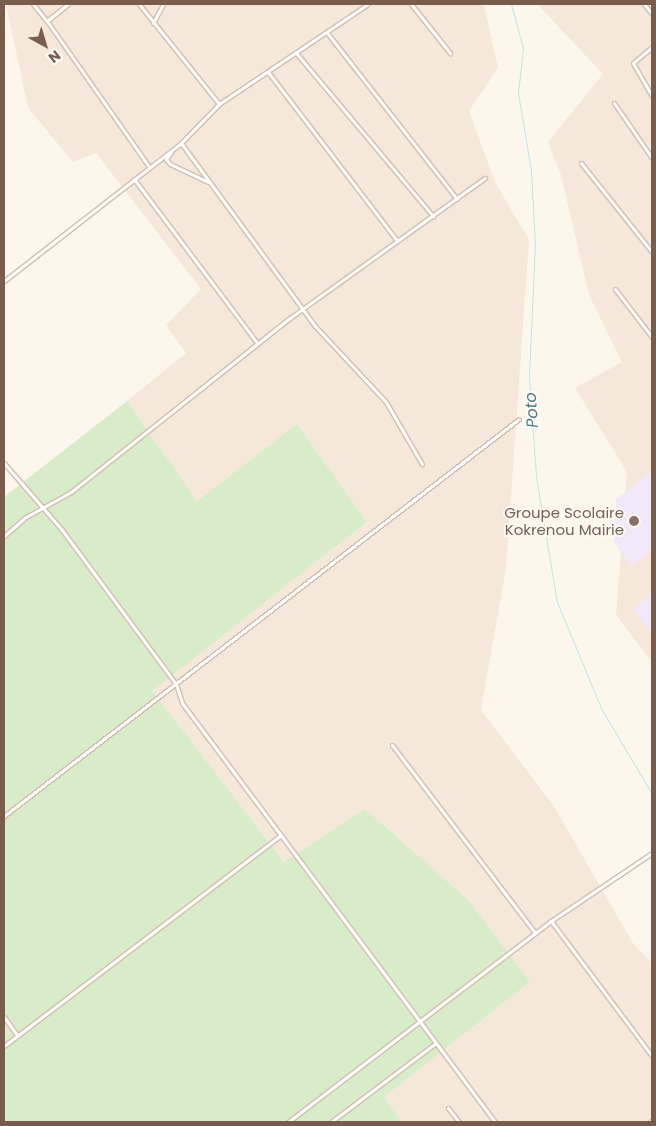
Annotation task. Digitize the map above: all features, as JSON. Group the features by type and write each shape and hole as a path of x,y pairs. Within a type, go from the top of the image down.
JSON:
{"street":[{"path":"33,4 146,157 148,166"},
{"path":"46,21 68,4"},
{"path":"139,4 219,104"},
{"path":"153,23 163,4"},
{"path":"4,281 148,166 181,144 219,104 328,34 368,4"},
{"path":"411,4 450,52"},
{"path":"644,4 652,14"},
{"path":"328,34 457,199"},
{"path":"652,47 633,63 652,96"},
{"path":"297,54 432,216"},
{"path":"268,72 397,241"},
{"path":"614,103 652,158"},
{"path":"181,144 266,254 302,309 386,402 422,464"},
{"path":"172,149 166,159 170,164 209,182"},
{"path":"581,163 652,252"},
{"path":"134,178 257,343"},
{"path":"4,536 42,509 71,492 257,343 485,178"},
{"path":"615,289 652,337"},
{"path":"4,816 519,419"},
{"path":"4,463 42,509 176,684 182,703 495,1122"},
{"path":"392,745 535,933"},
{"path":"4,1046 280,836"},
{"path":"288,1122 551,921 652,853"},
{"path":"551,921 652,1056"},
{"path":"4,1017 17,1035"},
{"path":"331,1122 436,1044"},
{"path":"448,1108 459,1122"}],"shaded area":[{"path":"6,4 484,4 498,68 469,111 495,182 529,240 506,568 481,710 553,805 633,943 652,963 652,1122 402,1122 384,1097 530,982 284,862 151,691 367,522 297,424 197,501 127,401 186,353 166,325 201,289 96,153 73,162 28,108"},
{"path":"537,4 652,4 652,662 616,615 627,472 575,388 622,362 589,295 561,175 548,142 603,74"},
{"name":"Groupe Scolaire Kokrenou Mairie","path":"652,471 652,550 632,566 614,543 616,499"},
{"path":"652,594 652,634 633,609"}],"green space":[{"path":"127,401 197,501 297,424 367,522 152,691 284,862 365,809 468,900 530,982 384,1097 402,1122 4,1122 4,497"}],"waterway":[{"name":"Poto","path":"511,4 523,48 518,93 531,171 535,244 529,376 536,477 557,602 602,710 652,794"}],"place":[{"name":"Groupe Scolaire Kokrenou Mairie","path":"634,521"}]}
